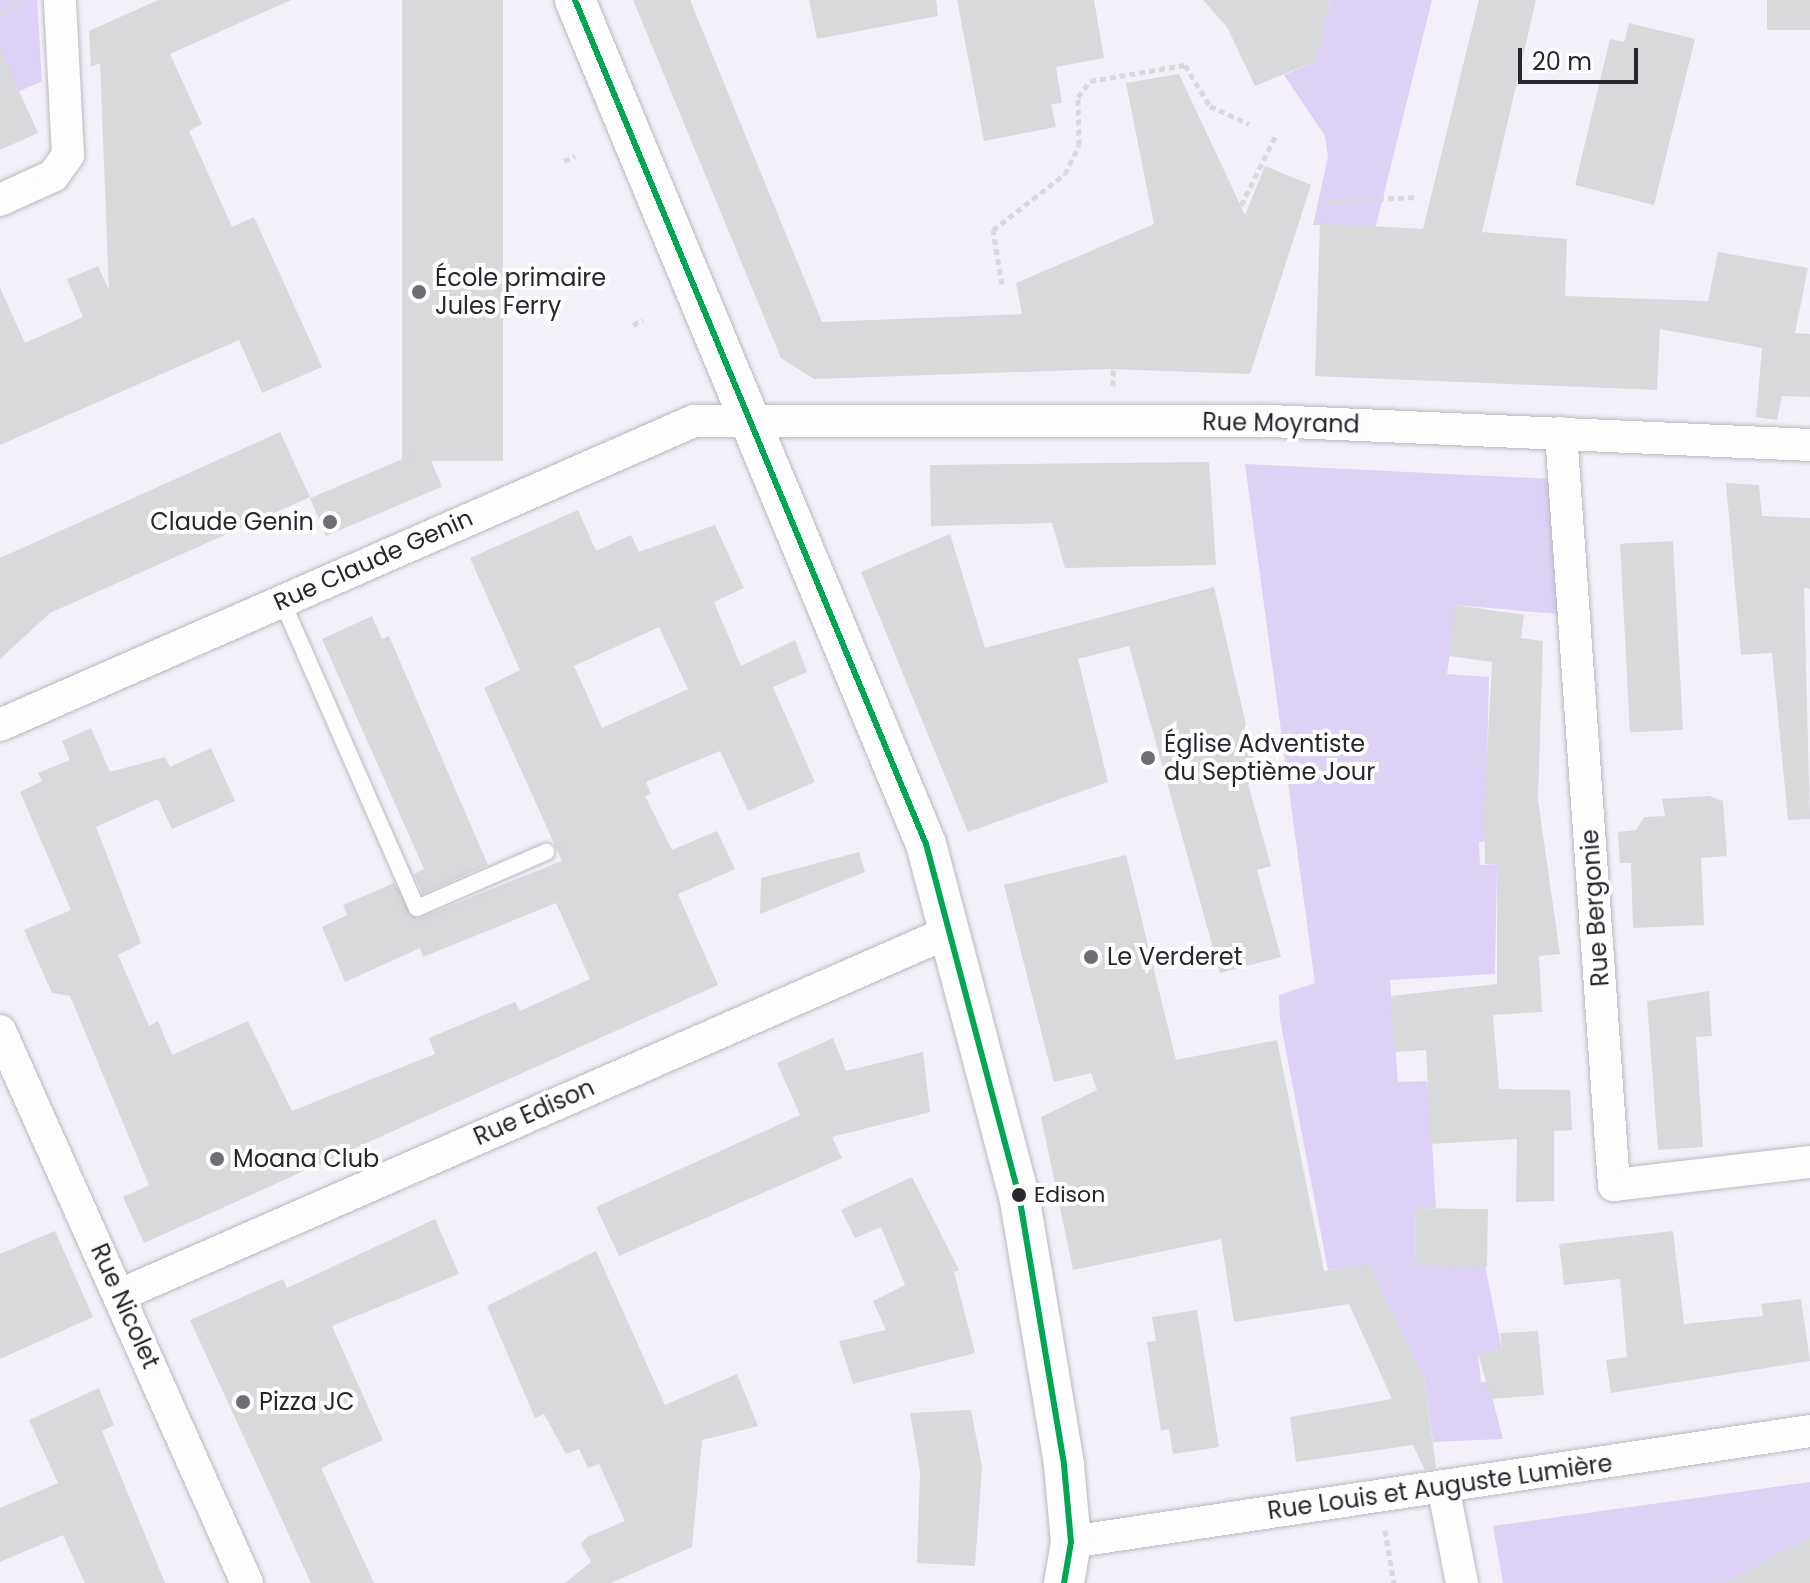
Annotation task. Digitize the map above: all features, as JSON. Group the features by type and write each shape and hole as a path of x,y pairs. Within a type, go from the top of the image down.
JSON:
{"street":[{"path":"0,200 53,176 68,155 60,0"},
{"path":"575,0 916,818 1017,1183 1071,1542 1064,1583"},
{"name":"Rue Moyrand","path":"751,421 1113,420 1561,433 1810,445"},
{"name":"Rue Claude Genin","path":"0,725 694,421 751,421"},
{"name":"Rue Bergonie","path":"1561,433 1614,1185 1810,1162"},
{"name":"Rue Edison","path":"120,1295 949,932"},
{"name":"Rue Nicolet","path":"0,1031 247,1583"},
{"name":"Rue Louis et Auguste Lumière","path":"1071,1542 1810,1431"},
{"path":"1443,1486 1462,1583"}],"lane":[{"path":"282,601 417,908 546,852"}],"path":[{"path":"0,14 34,0"},
{"path":"1002,284 993,230 1065,174 1079,145 1078,97 1090,81 1185,65 1210,106 1249,124"},
{"path":"1113,420 1114,321 1196,277 1228,232 1277,133"},
{"path":"564,161 575,156"},
{"path":"1318,202 1416,197"},
{"path":"633,325 643,320"},
{"path":"1385,1530 1394,1583"}],"shaded area":[{"path":"0,0 37,0 42,81 0,100"},
{"path":"1330,0 1432,0 1376,226 1313,225 1328,157 1325,136 1284,75 1316,61"},
{"path":"1245,464 1553,479 1558,614 1457,605 1447,674 1489,677 1485,841 1479,842 1480,865 1497,864 1495,974 1390,980 1398,1082 1427,1081 1429,1093 1436,1208 1416,1208 1415,1265 1485,1265 1502,1350 1478,1353 1481,1382 1488,1382 1503,1439 1433,1442 1424,1377 1369,1264 1328,1270 1280,1020 1279,995 1315,983"},
{"path":"1810,1482 1810,1537 1724,1583 1503,1583 1493,1526"}],"building":[{"path":"158,0 291,0 170,54 202,124 189,131 232,227 254,217 322,367 262,393 239,340 0,445 0,288 25,343 83,317 67,279 98,266 109,290 100,63 91,67 89,31"},
{"path":"402,0 503,0 503,461 402,461"},
{"path":"633,0 690,0 822,322 1022,314 1016,283 1154,224 1126,83 1179,74 1245,215 1265,166 1311,185 1250,374 1109,369 814,379 781,358"},
{"path":"809,0 936,0 938,16 817,39"},
{"path":"957,0 1094,0 1104,58 1056,67 1062,103 1051,104 1056,127 984,141"},
{"path":"1203,0 1330,0 1316,61 1255,86 1227,27"},
{"path":"1479,0 1536,0 1482,232 1567,239 1565,296 1708,301 1718,252 1808,268 1795,333 1810,334 1810,397 1782,396 1777,420 1756,417 1762,348 1660,329 1657,390 1315,376 1320,223 1423,229"},
{"path":"1767,0 1810,0 1810,30 1767,30"},
{"path":"1629,23 1695,39 1654,205 1575,185 1610,39 1624,42"},
{"path":"0,48 38,133 0,150"},
{"path":"280,432 310,497 50,613 0,659 0,558"},
{"path":"426,449 442,487 326,536 310,498"},
{"path":"1209,462 1216,565 1065,568 1052,523 931,526 930,465"},
{"path":"1726,483 1759,485 1762,516 1810,518 1810,589 1804,588 1810,819 1788,820 1772,653 1741,655"},
{"path":"578,510 596,551 631,535 639,552 715,525 744,588 714,602 741,666 795,640 807,672 773,687 815,782 748,811 720,751 646,782 651,794 645,796 672,850 717,831 735,869 678,894 718,985 144,1243 123,1197 149,1185 70,996 52,993 24,930 71,910 20,792 42,781 38,773 70,760 62,741 91,728 110,772 165,757 170,767 211,748 235,801 172,829 158,799 96,827 141,943 118,955 149,1026 158,1021 172,1055 248,1021 292,1111 435,1054 429,1038 515,1002 520,1011 590,979 556,903 423,957 420,948 345,982 322,927 347,915 343,905 394,883 417,919 562,861 484,688 520,670 470,558","holes":["659,627 688,689 602,728 574,666"]},
{"path":"950,534 985,648 1214,587 1259,781 1248,784 1271,866 1257,870 1281,957 1220,973 1129,646 1078,659 1108,782 968,832 861,572"},
{"path":"1673,541 1683,730 1630,733 1620,544"},
{"path":"1456,605 1524,615 1521,638 1543,641 1538,800 1560,954 1539,956 1542,1012 1493,1015 1499,1089 1570,1090 1572,1130 1554,1131 1554,1201 1516,1202 1517,1139 1431,1144 1426,1050 1395,1052 1391,996 1497,984 1497,864 1485,864 1484,809 1492,662 1449,656"},
{"path":"372,616 382,639 389,636 488,865 423,894 414,874 424,869 322,639"},
{"path":"1709,796 1723,801 1727,856 1701,858 1704,925 1633,928 1631,863 1620,863 1618,832 1636,830 1644,817 1665,816 1662,799"},
{"path":"859,852 865,872 760,914 761,878"},
{"path":"1126,855 1176,1060 1277,1040 1324,1271 1369,1263 1424,1377 1436,1468 1425,1470 1413,1445 1296,1462 1290,1417 1392,1399 1349,1304 1234,1322 1221,1239 1073,1270 1041,1117 1097,1090 1091,1073 1054,1082 1004,885"},
{"path":"1709,991 1712,1036 1696,1037 1703,1147 1658,1150 1647,1001"},
{"path":"833,1038 846,1071 923,1052 930,1112 832,1137 842,1158 619,1256 596,1207 800,1115 777,1063"},
{"path":"912,1177 959,1270 954,1272 975,1353 853,1384 839,1341 886,1330 873,1301 905,1285 881,1227 855,1238 841,1210"},
{"path":"1416,1208 1488,1209 1487,1267 1415,1266"},
{"path":"435,1219 459,1274 332,1326 383,1440 321,1468 374,1583 311,1583 190,1320 283,1279 287,1288"},
{"path":"55,1231 93,1317 0,1359 0,1254"},
{"path":"1673,1231 1684,1324 1763,1316 1761,1304 1801,1299 1810,1361 1611,1393 1606,1360 1627,1357 1620,1279 1564,1285 1559,1244"},
{"path":"596,1251 665,1405 737,1374 758,1426 702,1440 692,1547 611,1583 565,1583 591,1562 581,1544 587,1537 625,1521 599,1464 588,1468 579,1449 566,1454 544,1414 535,1418 487,1306"},
{"path":"1197,1310 1219,1447 1173,1454 1169,1429 1161,1431 1147,1342 1156,1341 1152,1317"},
{"path":"1538,1331 1544,1395 1491,1399 1478,1353 1502,1350 1500,1333"},
{"path":"99,1388 114,1425 102,1431 165,1583 85,1583 63,1535 0,1562 0,1508 58,1483 29,1420"},
{"path":"971,1410 982,1467 975,1566 917,1563 920,1472 910,1413"},
{"path":"1810,1537 1810,1583 1724,1583"}],"transit line":[{"path":"575,0 926,844 1019,1195 1064,1465 1071,1542 1064,1583"}],"place":[{"name":"École primaire Jules Ferry","path":"419,292"},
{"name":"Claude Genin","path":"330,522"},
{"name":"Église Adventiste du Septième Jour","path":"1148,758"},
{"name":"Le Verderet","path":"1091,957"},
{"name":"Moana Club","path":"217,1159"},
{"name":"Edison","path":"1019,1195"},
{"name":"Pizza JC","path":"243,1402"}]}
